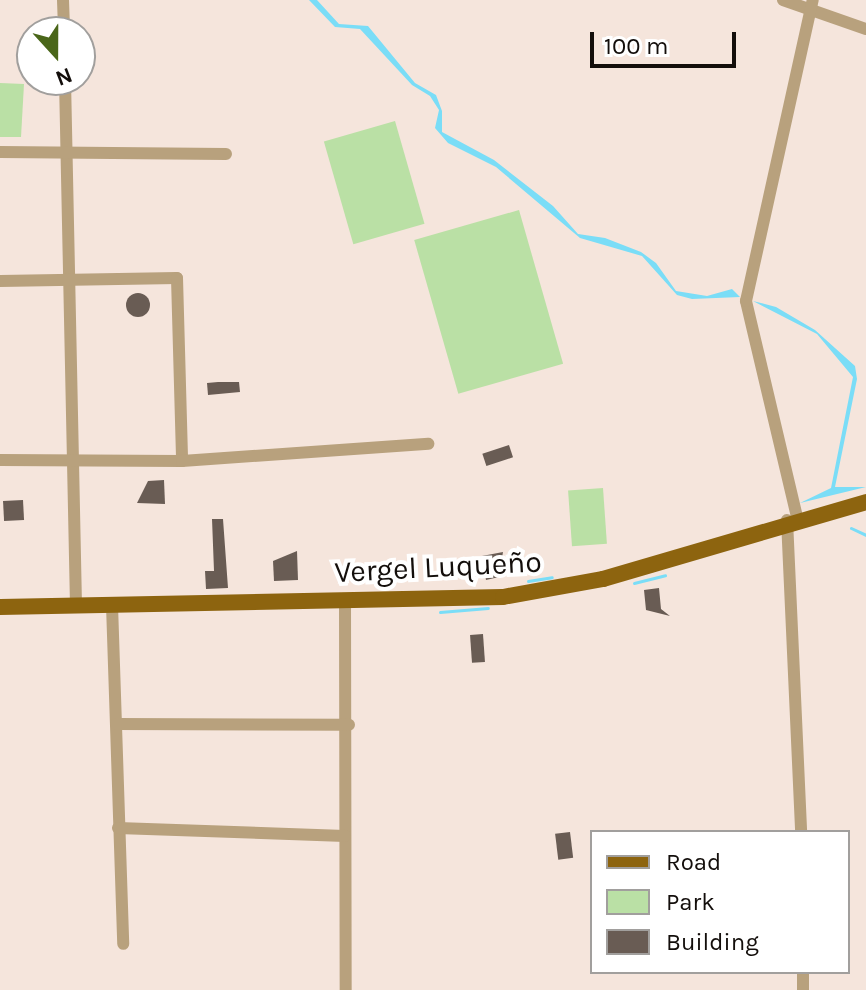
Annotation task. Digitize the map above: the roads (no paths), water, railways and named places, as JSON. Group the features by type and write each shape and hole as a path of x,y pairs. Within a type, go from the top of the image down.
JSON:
{"main road":[{"name":"Vergel Luqueño","path":"0,607 112,605 345,609 538,592 648,567 792,519 866,502"}],"street":[{"path":"783,0 812,6 866,29"},
{"path":"801,830 792,519 746,301 812,6"},
{"path":"65,96 76,606"},
{"path":"0,152 226,154"},
{"path":"0,281 177,278 182,461"},
{"path":"0,460 182,461 428,444"},
{"path":"112,605 123,944"},
{"path":"345,609 349,725 345,836 346,990"},
{"path":"116,724 349,725"},
{"path":"118,828 345,836"}],"water":[{"path":"309,0 317,0 339,24 368,26 415,83 436,95 442,111 442,132 494,160 553,206 578,234 605,238 641,252 656,263 676,291 707,296 732,289 740,297 692,299 677,295 642,256 580,238 496,167 448,143 435,128 439,110 430,96 412,85 360,29 335,27"},
{"path":"753,301 776,307 815,330 855,366 857,379 835,487 866,487 800,503 831,488 853,377 817,334"}],"waterway":[{"path":"851,528 866,535"},
{"path":"634,583 665,575"},
{"path":"528,581 552,577"},
{"path":"440,612 488,608"}]}
